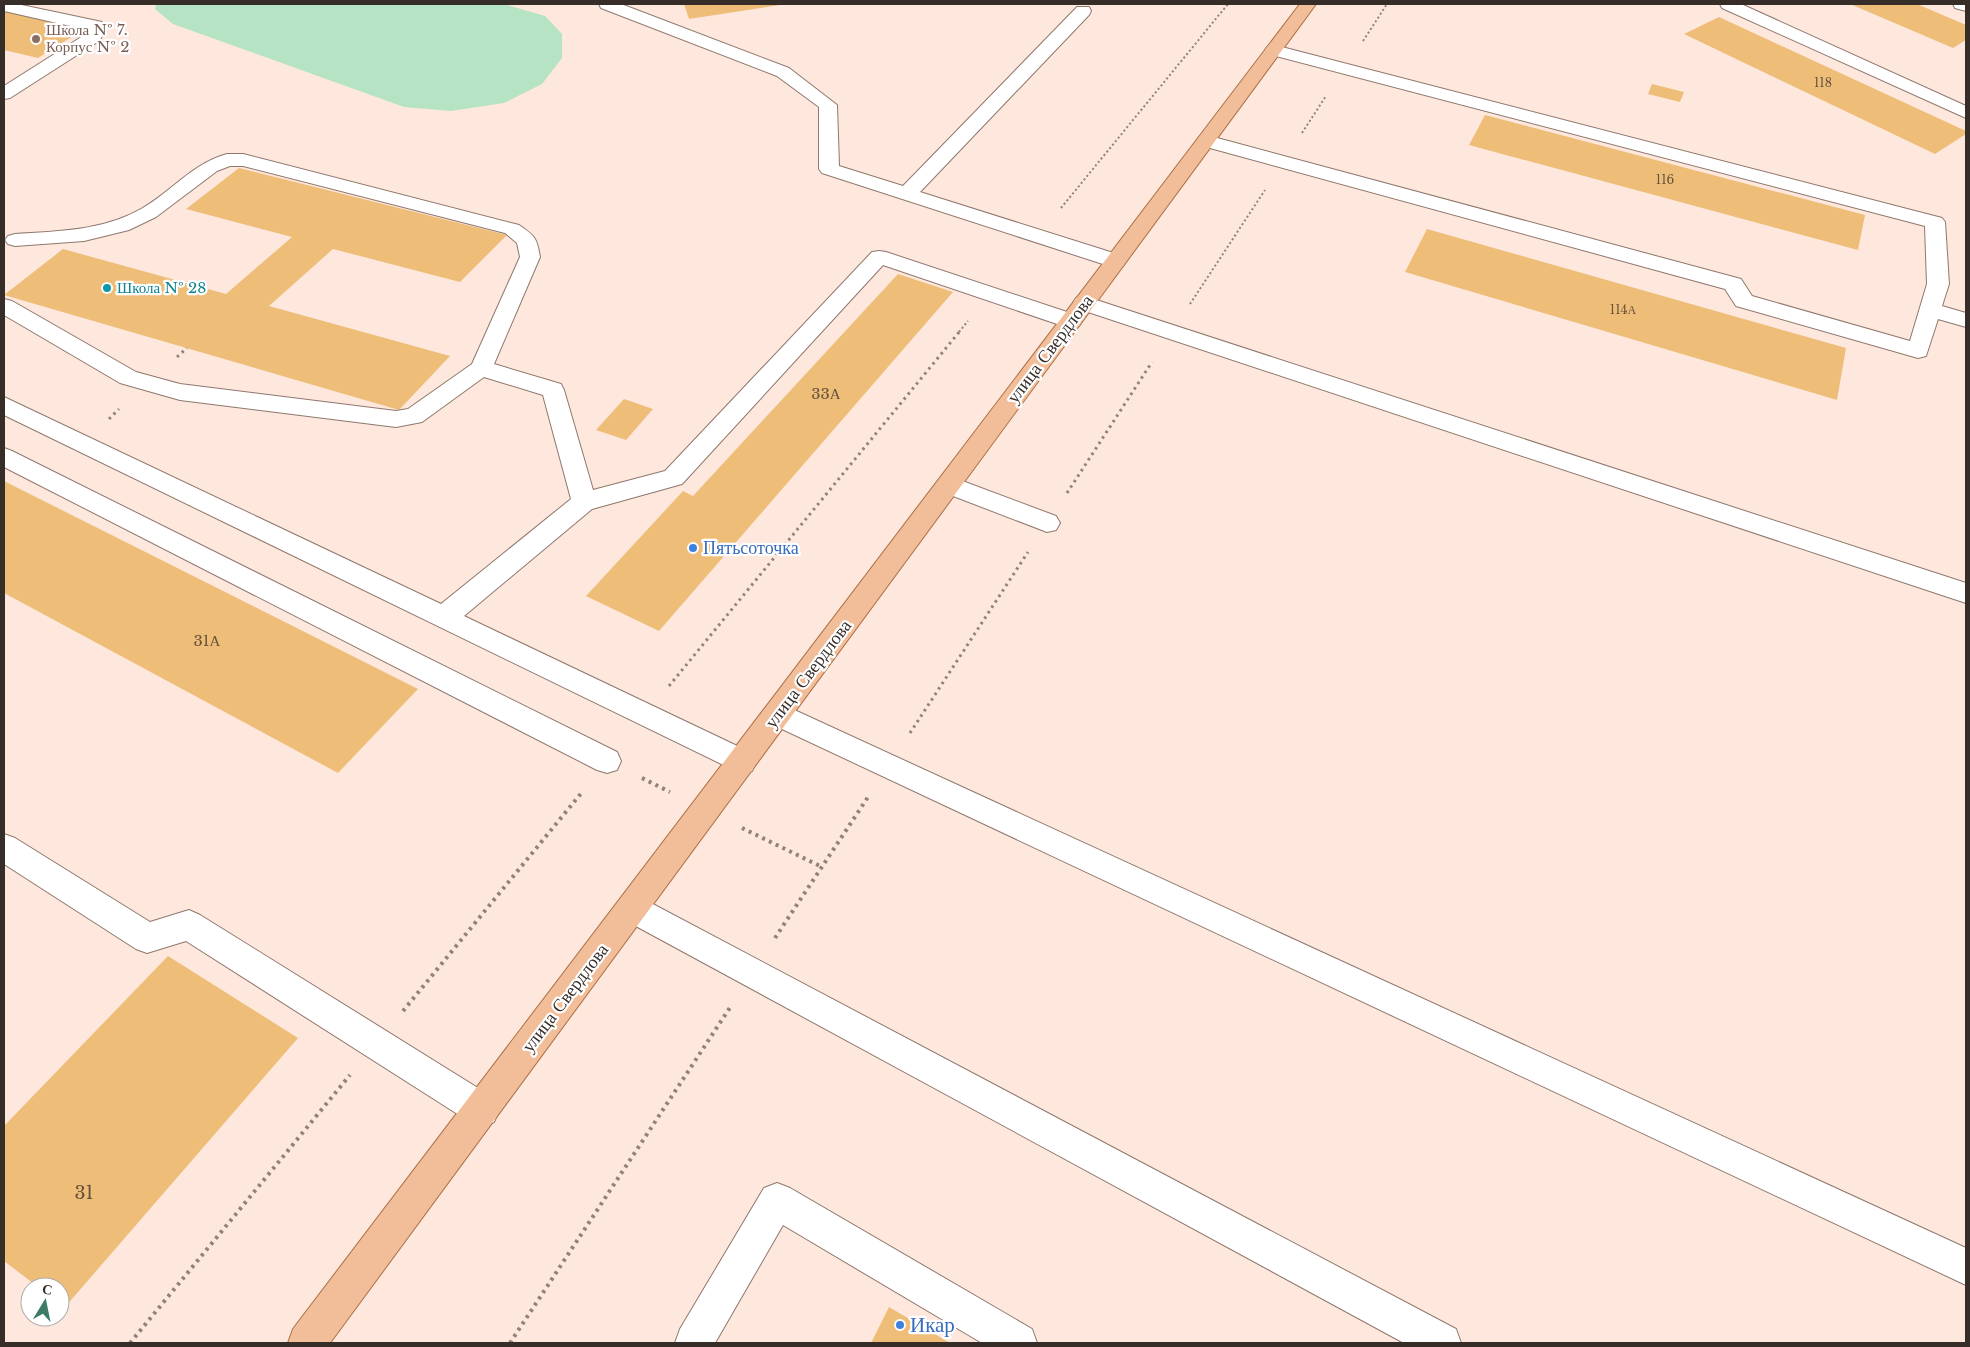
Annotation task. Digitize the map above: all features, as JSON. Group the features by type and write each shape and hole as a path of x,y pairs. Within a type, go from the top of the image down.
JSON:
{"main road":[{"name":"улица Свердлова","path":"307,1343 1308,4"}],"lane":[{"path":"608,4 782,72 828,105 829,169 1116,260"},
{"path":"1728,4 1966,113"},
{"path":"1961,4 1966,6"},
{"path":"4,6 96,26 97,30 93,36 4,94"},
{"path":"907,194 1083,11"},
{"path":"1206,141 1733,284 1744,301 1918,352 1938,284 1935,222 1274,50"},
{"path":"4,306 128,378 180,392 396,419 414,416 481,368 530,257 527,240 512,229 243,160 227,160 210,167 149,213 122,226 84,235 8,242"},
{"path":"444,618 584,502 673,478 879,257 990,294 1172,332 1966,593"},
{"path":"1931,310 1966,320"},
{"path":"481,368 553,390 584,502"},
{"path":"4,404 742,762"},
{"path":"4,457 608,761"},
{"path":"949,485 1047,523"},
{"path":"777,714 1966,1267"},
{"path":"4,848 147,938 189,925 482,1110"},
{"path":"632,908 1442,1343"},
{"path":"694,1343 777,1201 1018,1343"}],"path":[{"path":"1038,236 1228,4"},
{"path":"510,1343 1387,4"},
{"path":"645,715 990,294"},
{"path":"130,1343 608,761"}],"green space":[{"path":"156,4 504,4 545,16 562,34 562,58 542,84 504,103 451,111 404,107 173,24 155,9"}],"building":[{"path":"684,4 780,4 780,5 689,19"},
{"path":"1850,4 1917,4 1966,25 1966,40 1953,48"},
{"name":"Школа № 7. Корпус № 2","path":"4,9 86,28 38,58 4,50"},
{"path":"1719,17 1966,131 1966,134 1935,154 1684,34"},
{"path":"1652,84 1684,92 1680,102 1648,94"},
{"path":"1485,115 1865,215 1858,250 1469,145"},
{"name":"Школа № 28","path":"239,168 507,235 460,282 333,249 269,306 450,356 399,410 4,295 63,249 226,294 292,237 186,209"},
{"path":"1427,229 1846,348 1837,400 1405,272"},
{"path":"898,274 953,292 659,631 586,596 683,491 693,496"},
{"path":"624,399 653,409 626,440 596,430"},
{"path":"4,481 418,689 338,773 4,593"},
{"path":"168,956 298,1038 70,1301 70,1277 25,1277 4,1261 4,1126"},
{"name":"Икар","path":"889,1307 950,1343 871,1343"}],"place":[{"name":"Школа № 7. Корпус № 2","path":"36,39"},
{"name":"Школа № 28","path":"107,288"},
{"name":"Пятьсоточка","path":"693,548"},
{"name":"Икар","path":"900,1325"}]}
